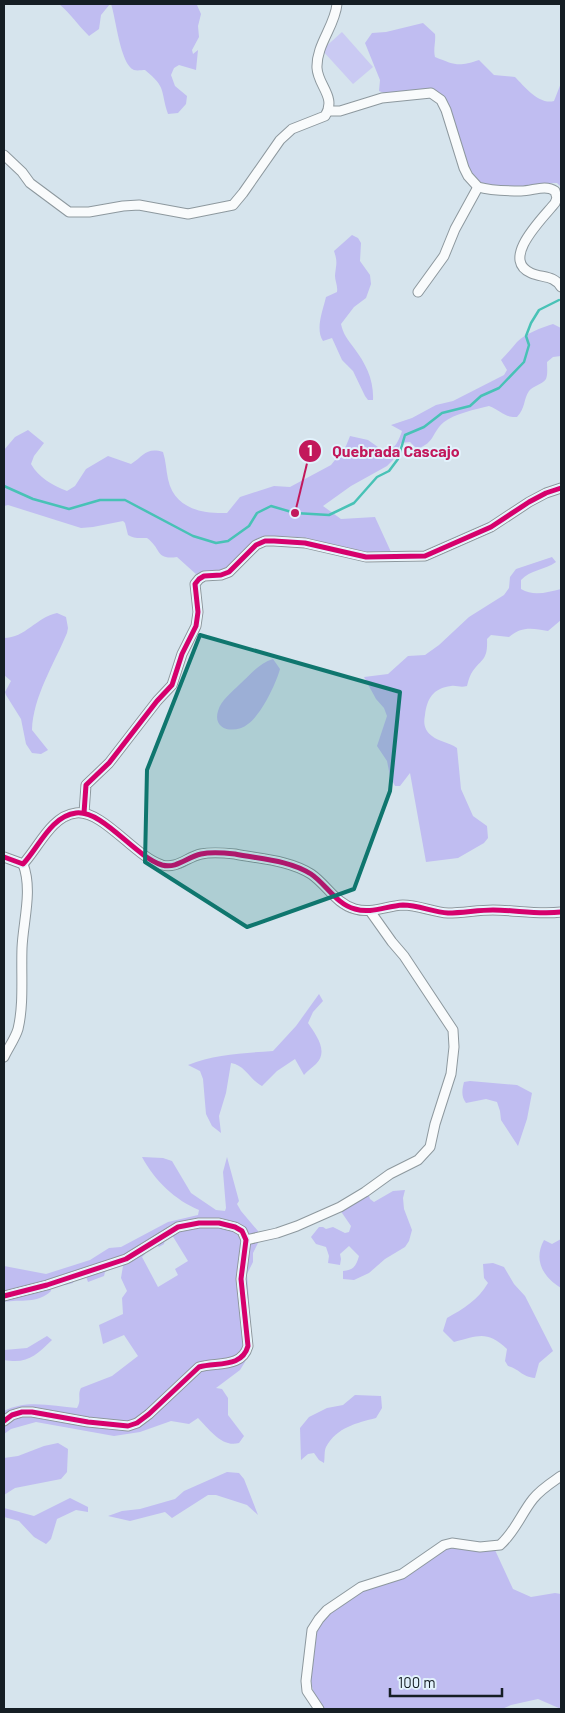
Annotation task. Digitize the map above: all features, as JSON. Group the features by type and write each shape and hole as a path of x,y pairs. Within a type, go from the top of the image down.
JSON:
{"street":[{"path":"4,155 22,172 30,183 69,212 89,212 139,205 188,214 233,205 280,140 292,129 326,116 330,107 328,95 318,75 317,66 321,46 335,16 337,4"},
{"path":"328,111 340,110 382,98 418,96 426,93 434,95 441,100 446,110 464,168 468,176 478,187 510,191 546,188 555,192 558,198 523,244 520,251 520,259 522,265 530,273 554,279 561,287"},
{"path":"418,292 444,256 455,229 478,187"},
{"path":"84,813 86,785 109,763 157,700 172,685 182,654 196,626 198,612 195,584 199,578 221,575 228,572 256,545 274,540 313,544 366,556 425,556 491,527 529,502 561,488"},
{"path":"23,864 51,828 59,821 66,816 84,813 101,820 145,857 170,867 201,854 222,853 294,864 318,879 346,906 353,909 370,912 404,906 447,913 492,910 538,914 561,912"},
{"path":"4,858 23,864"},
{"path":"4,1057 17,1031 20,1017 22,947 27,898 27,881 23,864"},
{"path":"246,1240 297,1226 340,1207 390,1174 418,1160 430,1148 450,1074 454,1047 453,1030 404,956 370,912"},
{"path":"4,1296 47,1285 126,1259 178,1227 199,1223 219,1223 242,1231 246,1240 241,1279 248,1346 246,1354 241,1359 234,1362 199,1367 148,1414 137,1423 128,1426 88,1422 32,1412 12,1415 4,1421"},
{"path":"319,1709 307,1691 306,1681 312,1630 318,1618 361,1587 402,1574 444,1546 452,1543 480,1547 500,1545 512,1533 533,1498 543,1488 561,1476"}],"highlighted area":[{"path":"200,635 400,692 390,791 354,889 247,927 145,862 147,770"}],"shaded area":[{"path":"59,4 110,4 101,15 99,29 89,36"},
{"path":"111,4 197,5 201,14 198,26 199,37 192,50 193,54 198,50 196,70 179,65 174,68 171,75 175,86 187,96 186,104 178,113 168,114 162,90 152,76 145,70 134,70 129,66 122,50"},
{"path":"423,23 435,34 435,57 457,64 466,64 479,60 494,75 515,77 538,98 548,102 554,101 561,83 561,187 557,183 546,183 499,187 478,181 469,173 448,102 440,93 430,89 384,93 379,91 380,80 365,43 372,33 386,32"},
{"path":"342,32 373,67 353,84 322,50"},
{"path":"352,235 358,238 361,243 360,261 370,275 371,284 366,298 354,307 341,324 346,337 368,372 373,400 368,400 365,396 353,371 342,360 332,338 323,341 320,331 320,319 326,297 337,292 334,251"},
{"path":"553,324 561,328 561,356 553,357 547,362 546,379 529,391 522,410 517,417 506,415 489,406 453,417 444,422 427,443 417,449 410,442 401,443 393,460 387,466 351,486 323,506 341,519 375,517 391,552 369,554 308,539 277,537 251,545 224,570 217,573 197,575 177,557 165,557 159,553 147,538 135,538 128,535 123,521 81,528 8,505 4,506 4,450 15,437 28,430 44,443 34,456 31,464 46,480 67,491 75,486 86,469 108,456 131,464 149,451 157,451 163,452 171,489 182,503 198,510 227,513 240,497 274,486 290,487 331,465 346,446 350,436 368,440 385,452 388,451 396,444 402,431 391,425 412,418 436,405 453,401 504,375 507,370 501,360 517,342 529,333"},
{"path":"552,557 556,562 533,572 521,580 521,589 536,593 561,589 561,620 548,631 523,629 509,637 491,635 487,639 485,656 471,674 467,686 445,687 435,692 429,699 424,721 426,730 435,738 457,748 461,789 473,816 487,826 488,838 484,843 458,858 426,862 410,773 400,786 395,786 390,776 387,761 377,746 387,716 364,677 388,674 408,656 425,655 439,645 469,617 504,595 509,588 510,577 516,569"},
{"path":"57,613 66,617 67,633 40,693 33,718 32,730 48,750 41,754 32,753 26,744 21,719 5,692 11,681 4,675 4,638 18,635 50,615"},
{"path":"273,659 280,669 272,691 258,714 243,727 232,730 222,727 218,723 217,718 219,707 224,700 263,663"},
{"path":"319,994 323,1001 313,1012 308,1023 320,1043 320,1059 304,1075 295,1059 277,1071 262,1086 236,1064 231,1063 226,1093 219,1116 221,1133 212,1126 206,1114 203,1079 200,1071 188,1065 219,1056 273,1051 296,1026"},
{"path":"464,1082 517,1085 532,1093 527,1119 518,1146 501,1120 497,1102 486,1099 466,1103 463,1095"},
{"path":"142,1157 163,1158 172,1161 191,1193 216,1210 225,1211 223,1172 227,1157 239,1201 237,1204 258,1231 258,1243 253,1253 253,1262 247,1274 252,1340 245,1362 240,1370 216,1388 222,1389 228,1398 228,1415 244,1436 239,1443 227,1443 211,1432 198,1418 189,1424 171,1421 140,1432 114,1436 36,1422 11,1429 4,1434 4,1411 12,1407 30,1404 77,1408 81,1388 112,1376 138,1356 124,1335 103,1344 99,1325 123,1314 122,1298 127,1291 121,1278 123,1266 119,1264 105,1272 104,1276 88,1282 84,1271 74,1278 73,1283 65,1285 64,1283 50,1288 51,1291 40,1298 4,1302 4,1266 46,1274 90,1260 109,1248 121,1247 168,1222 198,1215 199,1210 182,1201 166,1189","holes":["172,1235 188,1261 175,1269 178,1275 158,1287 142,1257 145,1254 144,1252 157,1245 159,1247 164,1244 165,1240"]},
{"path":"405,1190 403,1198 404,1209 412,1230 405,1247 385,1259 369,1273 354,1280 343,1279 343,1271 354,1267 359,1256 349,1246 340,1254 340,1265 328,1263 329,1256 326,1247 316,1244 311,1237 319,1227 326,1229 333,1227 345,1233 349,1232 351,1226 340,1210 368,1193 370,1199 374,1202 393,1191"},
{"path":"561,1239 561,1288 549,1279 545,1273 539,1254 544,1240 552,1244"},
{"path":"493,1263 504,1267 514,1284 525,1296 553,1351 539,1363 535,1378 508,1366 505,1361 507,1349 493,1339 482,1336 454,1342 443,1331 447,1318 470,1304 484,1289 488,1283 484,1278 483,1264"},
{"path":"47,1336 52,1340 31,1358 19,1361 4,1360 4,1350 27,1348"},
{"path":"355,1395 381,1396 382,1408 376,1418 348,1427 336,1435 326,1447 324,1463 314,1453 308,1454 301,1460 300,1428 309,1417 327,1408 343,1405"},
{"path":"58,1443 68,1449 67,1472 61,1479 15,1488 4,1495 4,1458 18,1456"},
{"path":"227,1472 239,1473 244,1479 258,1515 247,1505 216,1495 208,1495 172,1518 165,1512 130,1521 108,1516 175,1499 184,1491"},
{"path":"70,1498 88,1507 88,1512 76,1510 57,1519 51,1539 46,1544 34,1537 19,1521 4,1517 4,1508 34,1516"},
{"path":"450,1547 495,1550 513,1589 531,1597 555,1593 561,1594 561,1709 538,1699 502,1709 323,1709 313,1691 311,1666 314,1636 326,1616 357,1592"}],"waterway":[{"path":"4,486 33,499 69,509 100,500 125,500 193,536 216,543 228,541 249,526 257,513 271,506 295,513 329,515 354,503 377,477 389,471 398,459 405,435 424,427 442,413 470,406 481,396 499,388 524,362 529,345 526,336 539,310 559,300"}],"cycle path":[{"path":"84,813 86,785 109,763 157,701 172,685 182,654 196,626 198,612 195,584 199,579 204,576 221,575 229,572 256,545 265,541 305,543 366,557 425,556 491,527 529,502 561,488"},
{"path":"4,857 23,864 52,826 67,815 76,813 86,814 97,819 141,853 162,865 172,865 205,853 235,854 284,863 311,874 342,903 355,909 367,911 403,905 448,913 493,910 561,912"},
{"path":"4,1296 47,1285 126,1259 178,1227 199,1223 219,1223 242,1231 246,1240 241,1279 248,1346 240,1358 228,1363 199,1367 149,1414 137,1423 128,1426 88,1422 32,1412 12,1415 4,1421"}],"place":[{"name":"Quebrada Cascajo","path":"295,513"}]}
